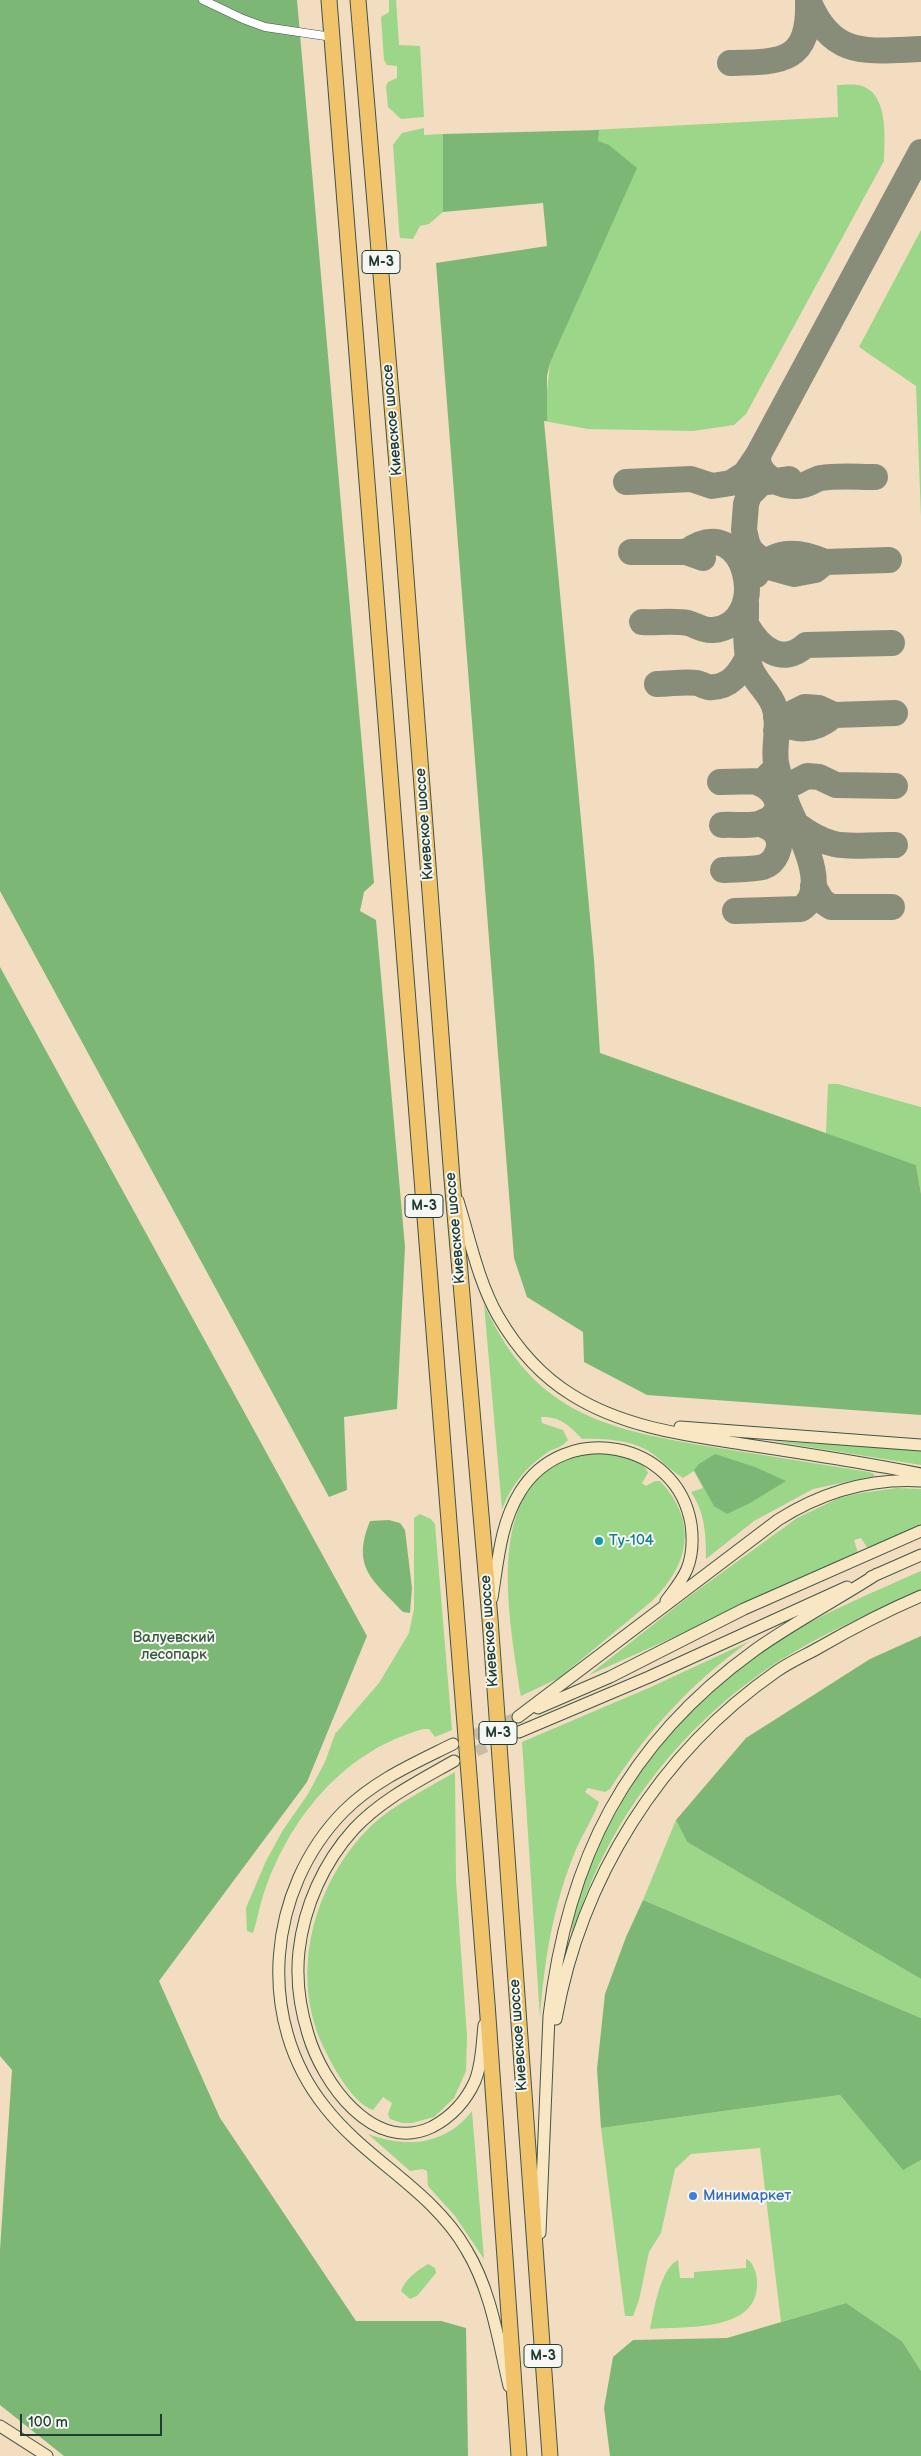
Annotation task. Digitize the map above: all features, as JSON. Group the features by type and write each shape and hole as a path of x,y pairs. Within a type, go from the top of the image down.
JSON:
{"highway":[{"name":"Киевское шоссе","path":"329,0 487,2003 519,2456"},
{"name":"Киевское шоссе","path":"358,0 402,524 452,1179 490,1619 550,2456"}],"main road":[{"path":"452,1179 489,1299 514,1341 543,1374 570,1394 619,1418 638,1424 693,1436 921,1474"},
{"path":"638,1424 921,1445"},
{"path":"490,1619 504,1529 521,1490 535,1473 550,1460 569,1452 596,1448 620,1450 650,1462 671,1480 685,1503 692,1534 691,1557 680,1582 659,1610"},
{"path":"921,1481 894,1481 866,1485 804,1504 778,1520 518,1717 610,1676 744,1609 921,1531"},
{"path":"519,1732 631,1685 921,1556"},
{"path":"538,2287 547,2066 553,1982 566,1917 593,1841 624,1786 662,1735 717,1681 757,1649 877,1574"},
{"path":"547,2066 564,1978 590,1900 616,1848 669,1770 706,1729 778,1670 875,1616 921,1596"},
{"path":"453,1744 375,1784 345,1809 317,1844 296,1884 284,1920 278,1959 279,1999 287,2036 302,2073 317,2098 358,2144 435,2210 466,2248 486,2291 516,2413"},
{"path":"454,1761 399,1793 373,1812 353,1830 336,1852 313,1895 303,1926 298,1970 302,2007 308,2034 317,2057 343,2097 359,2114 374,2125 387,2130 409,2132 438,2124 453,2112 465,2098 478,2072 487,2003"},
{"path":"0,2426 47,2456"}],"street":[{"path":"203,0 243,19 265,26 332,37"}],"green space":[{"path":"0,0 297,0 374,883 364,892 360,911 376,920 405,1247 397,1409 344,1417 347,1490 329,1497 0,891"},
{"path":"389,0 396,0 399,45 420,46 424,117 401,119 388,107 386,86 388,82 397,78 397,66 387,65 384,60 381,17 389,12"},
{"path":"837,85 857,85 867,88 875,95 883,116 884,161 746,414 734,425 693,431 588,429 544,421 550,363 636,168 598,141 592,130 838,117"},
{"path":"424,128 424,135 443,134 443,212 429,224 420,226 413,239 400,238 393,145 402,133"},
{"path":"599,130 598,141 609,145 637,168 550,363 547,376 547,421 544,421 594,960 600,1053 916,1165 921,1194 921,1415 647,1395 584,1362 583,1332 527,1297 514,1258 436,263 547,246 543,203 443,212 443,134"},
{"path":"921,230 921,517 916,386 859,347"},
{"name":"Валуевский лесопарк","path":"0,967 367,1636 307,1782 159,1981 220,2118 356,2321 441,2321 466,2328 468,2456 64,2456 0,2405 0,2250 12,2070 0,2056"},
{"path":"828,1084 838,1084 921,1107 921,1194 916,1165 826,1134"},
{"path":"484,1304 504,1342 526,1371 551,1394 579,1411 609,1424 643,1434 869,1472 874,1474 874,1476 813,1489 754,1521 706,1559 704,1524 696,1500 691,1492 703,1488 694,1471 683,1478 645,1449 628,1443 600,1439 582,1439 559,1420 541,1417 542,1423 563,1430 568,1440 561,1446 548,1452 526,1470 510,1492 502,1509"},
{"path":"772,1441 921,1450 921,1465"},
{"path":"602,1453 628,1458 641,1464 648,1473 642,1483 646,1486 655,1481 660,1481 672,1496 680,1511 684,1527 681,1557 675,1572 652,1601 559,1678 521,1696 511,1624 508,1585 510,1546 518,1512 534,1483 562,1462"},
{"path":"715,1454 755,1467 786,1481 750,1503 727,1514 714,1506 694,1470 699,1464"},
{"path":"897,1488 921,1489 921,1526 868,1549 861,1538 854,1540 858,1553 856,1556 589,1675 687,1598 797,1518 839,1498"},
{"path":"420,1514 431,1519 435,1524 452,1730 435,1737 429,1729 424,1729 395,1739 369,1753 344,1771 323,1791 287,1840 263,1896 253,1933 247,1931 246,1908 266,1861 283,1830 308,1794 325,1762 335,1734 379,1683 409,1633 414,1609 414,1518"},
{"path":"389,1520 400,1523 405,1530 412,1588 410,1613 403,1612 374,1582 364,1562 365,1537 370,1521"},
{"path":"921,1571 921,1590 865,1615 793,1652 719,1706 693,1731 668,1758 626,1816 592,1880 571,1937 573,1921 586,1875 614,1816 649,1761 691,1711 740,1667 766,1648 825,1615"},
{"path":"921,1636 921,1979 687,1842 676,1820 746,1738 870,1659"},
{"path":"750,1641 709,1673 673,1708 640,1747 610,1789 605,1792 588,1788 585,1792 599,1802 577,1847 562,1888 547,1953 540,2018 522,1742 651,1687"},
{"path":"455,1772 456,1881 467,2036 466,2071 454,2098 434,2117 412,2123 402,2123 390,2119 388,2114 392,2103 383,2097 373,2110 359,2101 339,2076 326,2052 314,2023 308,1993 308,1962 312,1932 321,1902 334,1874 351,1848 381,1817 401,1803"},
{"path":"676,1820 687,1842 921,1979 921,2018 643,1900"},
{"path":"643,1900 921,2018 921,2160 903,2170 840,2095 601,2128 597,2069 605,1994 626,1937"},
{"path":"840,2095 903,2169 921,2160 921,2371 902,2341 846,2303 781,2322 760,2148 691,2154 675,2169 661,2233 649,2252 639,2300 633,2316 625,2316 601,2128"},
{"path":"472,2111 484,2259 455,2216 428,2186 427,2171 422,2169 410,2171 368,2134 396,2141 424,2141 450,2131"},
{"path":"746,2259 751,2262 754,2268 757,2282 754,2299 746,2310 733,2318 717,2324 650,2329 662,2281 672,2265 678,2260 680,2278 694,2278 694,2272 746,2268"},
{"path":"428,2264 435,2268 436,2273 417,2296 410,2299 401,2291 403,2287 412,2275"},
{"path":"846,2303 902,2341 921,2371 921,2456 610,2456 604,2408 613,2357 633,2340 727,2338"}],"taxiway":[{"path":"808,0 828,33 840,42 868,50 921,49"},
{"path":"730,63 764,62 778,59 789,55 798,48 804,37 808,1"},
{"path":"875,477 828,477 808,484 788,486 773,480 762,470 758,455 921,152"},
{"path":"626,482 691,479 712,486 731,483 745,474 758,455"},
{"path":"789,479 761,483 749,495 746,504 744,530 747,543 751,551 769,567 794,574 815,570 825,562 889,560"},
{"path":"642,622 682,622 706,630 713,630 731,624 742,610 747,592 745,573 737,556 725,545 707,542 686,552"},
{"path":"631,552 686,552 703,558"},
{"path":"756,575 770,560 787,554 806,555 825,562"},
{"path":"735,911 801,909 810,899 814,887 809,858 785,799 776,763 777,720 774,706 769,695 754,676 749,664 746,642 746,603"},
{"path":"747,626 765,647 772,652 780,654 797,651 806,645 892,643"},
{"path":"657,684 688,682 708,687 723,685 734,678 749,655"},
{"path":"776,730 789,715 805,707 819,708 834,715 895,713"},
{"path":"776,717 790,726 805,728 820,724 834,715"},
{"path":"720,782 764,781 770,774"},
{"path":"778,803 788,786 807,776 819,777 836,785 895,786"},
{"path":"722,825 757,824 775,814 777,808 775,796 770,790 757,782"},
{"path":"723,870 763,867 771,862 779,849 778,839 773,831 760,824"},
{"path":"797,825 822,840 833,844 844,846 895,845"},
{"path":"813,886 822,901 831,907 892,907"}],"tunnel":[{"path":"459,1741 518,1717"},
{"path":"461,1758 519,1732"}],"place":[{"name":"Ту-104","path":"599,1541"},
{"name":"Минимаркет","path":"693,2196"}]}
